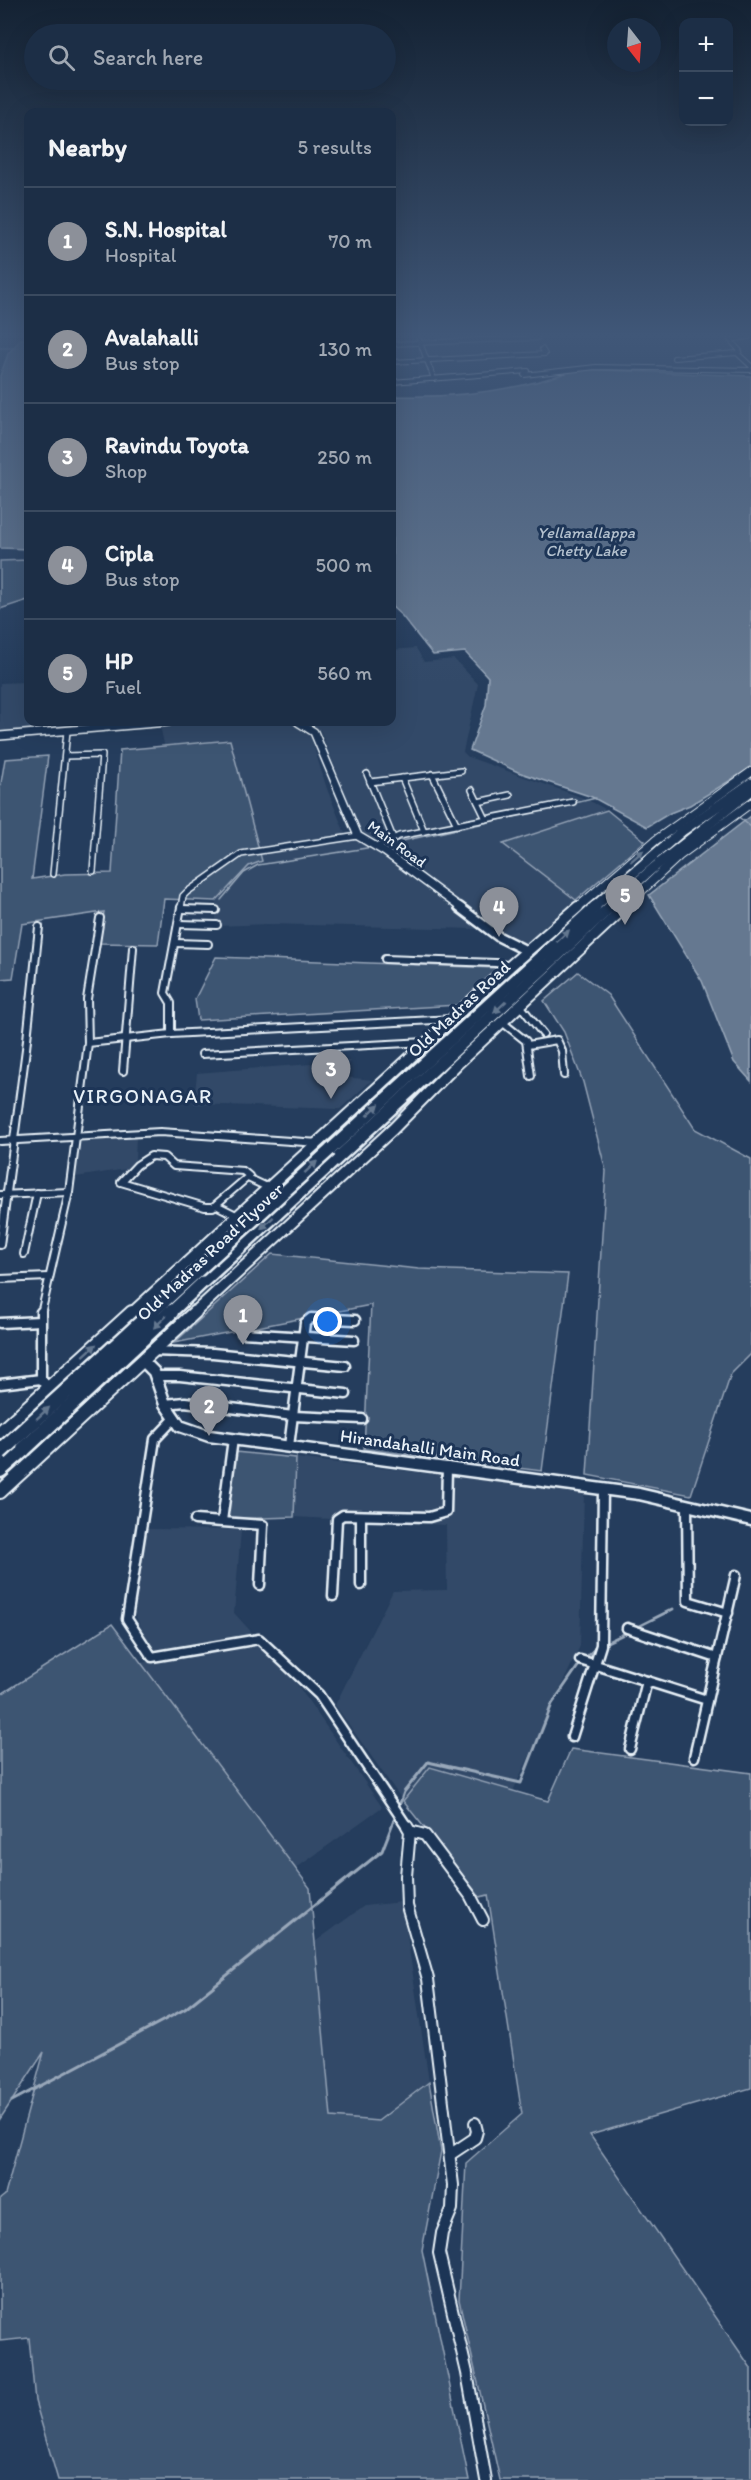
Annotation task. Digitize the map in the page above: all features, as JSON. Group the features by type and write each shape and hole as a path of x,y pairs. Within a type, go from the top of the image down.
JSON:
{"highway":[{"name":"Old Madras Road","path":"330,1149 638,867 750,776"},
{"name":"Old Madras Road","path":"444,1060 651,869 751,791"},
{"name":"Old Madras Road Flyover","path":"0,1452 330,1149 444,1060"},
{"path":"444,1060 456,1065"},
{"name":"Old Madras Road Flyover","path":"0,1470 330,1149"}],"main road":[{"path":"0,1432 45,1383 269,1188 330,1149 429,1042 527,951 656,840 750,776"},
{"path":"0,1492 393,1129 456,1065 679,856 751,803"}],"street":[{"path":"0,736 123,726"},
{"name":"Main Road","path":"304,726 314,732 358,836 499,937 527,951"},
{"path":"53,874 67,731"},
{"path":"65,756 102,755 93,871"},
{"path":"370,782 461,771"},
{"path":"367,774 393,838"},
{"path":"432,774 457,825"},
{"path":"402,778 424,831"},
{"path":"472,790 486,819"},
{"path":"478,802 510,795"},
{"path":"376,847 393,838 573,802"},
{"path":"171,1034 171,1003 165,993 183,896 241,854 358,836"},
{"path":"182,909 216,910"},
{"path":"45,1383 40,1321 48,1276 69,1192 88,1043 87,999 100,918"},
{"path":"177,924 217,925"},
{"path":"0,1245 4,1194 14,1140 39,927"},
{"path":"175,943 208,944"},
{"path":"123,1071 133,948"},
{"path":"385,959 496,963 510,966"},
{"path":"520,1005 543,1034"},
{"path":"88,1043 171,1034 454,1018"},
{"path":"502,1022 524,1038 528,1045 531,1076"},
{"path":"528,1045 557,1040 562,1051 564,1075"},
{"path":"202,1054 429,1042"},
{"path":"0,1141 76,1135 170,1132 330,1149"},
{"path":"248,1178 216,1205 205,1207 121,1182 137,1165 152,1156 164,1157 174,1166 243,1171 248,1174 248,1178 269,1188"},
{"path":"4,1194 69,1192"},
{"path":"24,1254 37,1193"},
{"path":"216,1205 238,1216"},
{"path":"0,1279 48,1276"},
{"path":"289,1446 306,1320 355,1320"},
{"path":"0,1323 40,1321"},
{"path":"242,1333 354,1340"},
{"path":"153,1351 204,1353 345,1366"},
{"name":"Hirandahalli Main Road","path":"142,1361 155,1376 165,1404 180,1426 209,1436 639,1494 751,1520"},
{"path":"155,1376 213,1379 346,1394"},
{"path":"0,1384 45,1383 86,1412"},
{"path":"165,1404 185,1402 293,1416 362,1419"},
{"path":"175,1418 155,1439 127,1619 152,1657 259,1639 319,1695 410,1830 425,1835 470,1895 483,1920"},
{"path":"0,1421 14,1419"},
{"path":"222,1521 233,1439"},
{"path":"333,1596 337,1519 343,1515 429,1517 446,1512 447,1467"},
{"path":"572,1737 596,1665 600,1645 603,1489"},
{"path":"687,1505 688,1601 728,1612"},
{"path":"361,1516 361,1585"},
{"path":"195,1520 263,1525 260,1585"},
{"path":"694,1758 736,1575"},
{"path":"627,1628 717,1658"},
{"path":"580,1660 707,1700"},
{"path":"630,1749 647,1681"},
{"path":"410,1830 406,1876 407,1906 428,1979 451,2154 452,2209 441,2233 439,2253 467,2373 486,2480"},
{"path":"451,2154 475,2138 477,2131 475,2123"}],"shaded area":[{"path":"24,560 24,601 0,609 0,561"},
{"path":"416,648 424,662 454,659 478,684 463,752 468,757 586,799 607,810 503,844 576,900 526,944 501,933 384,846 362,835 320,730 312,726 396,726 396,650"},
{"path":"24,682 24,726 103,726 0,734 0,683"},
{"path":"160,726 302,727 310,735 327,789 346,836 374,849 479,929 268,924 216,926 216,901 164,899 168,871 164,744"},
{"path":"230,740 262,861 249,866 216,901 164,899 158,944 99,943 104,912 22,924 13,978 0,979 0,789 5,759 48,756 32,879 65,874 112,873 120,750"},
{"path":"607,810 645,841 576,900 503,844"},
{"path":"216,957 497,968 458,1005 198,1020 195,999"},
{"path":"578,972 608,995 695,1129 751,1159 751,1354 731,1374 691,1495 587,1475 606,1171 583,1082 564,1032 544,1001"},
{"path":"350,1061 344,1077 372,1080 340,1109 194,1104 197,1073"},
{"path":"136,1135 135,1160 126,1169 76,1177 80,1137"},
{"path":"272,1254 419,1269 568,1274 542,1471 364,1449 371,1305 174,1343"},
{"path":"235,1452 296,1458 294,1517 227,1519"},
{"path":"296,1458 584,1492 580,1646 513,1791 430,1767 403,1801 335,1705 393,1591 447,1590 446,1525 294,1517"},
{"path":"145,1529 241,1530 234,1613 254,1635 153,1651 135,1615"},
{"path":"112,1624 310,1888 331,2117 378,2121 429,2082 441,2151 422,2250 469,2480 58,2480 35,2401 29,2338 0,2341 0,2199 5,2195 44,2052 0,2119 0,1695"},
{"path":"256,1644 296,1683 382,1807 295,1869 141,1663"},
{"path":"571,1749 751,1773 751,2088 590,2135 751,2368 751,2480 500,2480 459,2300 466,2163 522,2114 488,1895 480,1897 403,1801 430,1767 548,1801"},
{"path":"402,1902 429,2082 378,2121 331,2117 315,1942 364,1906"}],"water":[{"path":"0,453 24,453 24,549 0,548"},
{"name":"Yellamallappa Chetty Lake","path":"396,453 751,453 751,771 747,770 690,805 670,813 647,827 592,797 518,772 470,750 486,705 488,677 465,652 433,655 396,611"},
{"path":"751,816 751,1081 734,1062 702,981 649,895"}],"waterway":[{"path":"575,803 596,798"},
{"path":"730,810 751,827"},
{"path":"388,844 517,816"},
{"path":"221,900 244,873 258,865 373,847"},
{"path":"635,1628 673,1609"},
{"path":"603,1644 628,1632"},
{"path":"585,1658 598,1646"},
{"path":"398,1809 404,1792 428,1762 521,1783 552,1704 581,1662"},
{"path":"12,2101 185,2009 382,1851 396,1815"}],"place":[{"name":"HP","path":"625,925"},
{"name":"Cipla","path":"499,937"},
{"name":"Ravindu Toyota","path":"331,1099"},
{"name":"S.N. Hospital","path":"243,1345"},
{"name":"Avalahalli","path":"209,1436"}],"district":[{"name":"VIRGONAGAR","path":"143,1096"}]}
